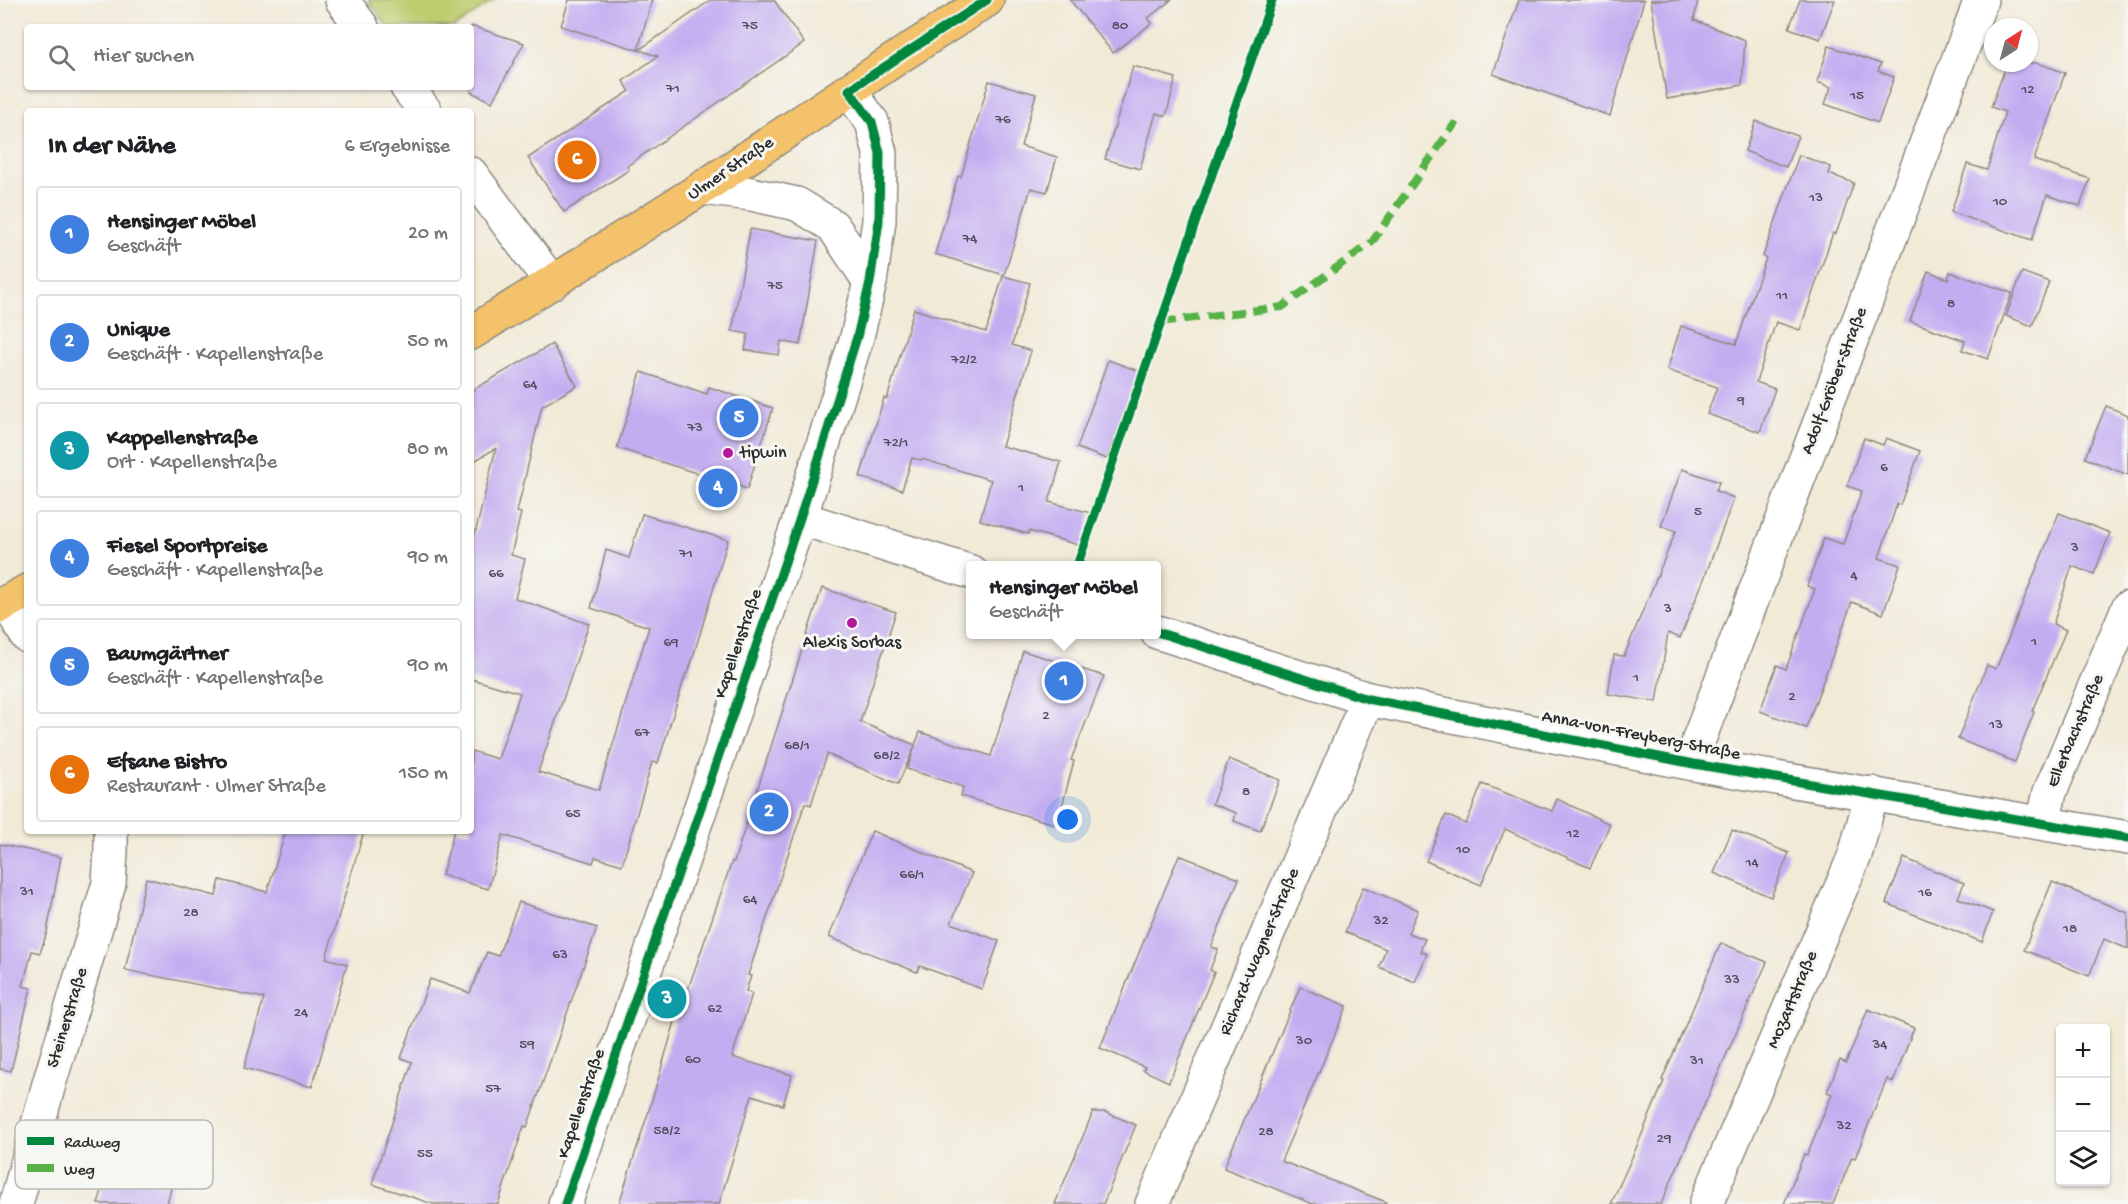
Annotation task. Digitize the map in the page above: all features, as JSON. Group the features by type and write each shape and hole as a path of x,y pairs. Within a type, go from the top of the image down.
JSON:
{"main road":[{"name":"Ulmer Straße","path":"474,331 702,188 987,0"}],"street":[{"path":"342,0 360,24"},
{"name":"Adolf-Gröber-Straße","path":"1694,764 1699,739 1981,0"},
{"path":"409,90 422,108"},
{"name":"Kapellenstraße","path":"565,1204 800,518 857,337 870,282 879,220 880,153 872,122 849,90"},
{"path":"474,178 552,283"},
{"path":"702,188 751,194 797,204 833,226 870,282"},
{"path":"800,518 966,570"},
{"path":"11,600 24,629"},
{"name":"Ellerbachstraße","path":"2043,823 2050,792 2128,608"},
{"name":"Anna-von-Freyberg-Straße","path":"1161,633 1368,699 1694,764 2128,838"},
{"name":"Richard-Wagner-Straße","path":"1152,1204 1368,699"},
{"name":"Mozartstraße","path":"1706,1204 1855,855 1872,794"},
{"name":"Steinerstraße","path":"39,1120 108,883 111,834"},
{"name":"Steinerstraße","path":"16,1204 20,1189"}],"green space":[{"path":"368,0 494,0 459,24 386,24"}],"building":[{"path":"569,0 652,0 638,50 561,26"},
{"path":"711,0 774,0 804,43 627,166 629,170 564,212 528,158 630,91 623,81 658,56 639,50"},
{"path":"1070,0 1171,0 1148,18 1152,23 1113,53"},
{"path":"1519,0 1644,0 1610,116 1493,74"},
{"path":"1651,0 1698,0 1694,20 1745,40 1742,85 1667,99"},
{"path":"1800,0 1835,0 1820,39 1789,28"},
{"path":"474,27 524,43 492,102 471,92 474,90"},
{"path":"1829,46 1881,64 1878,71 1894,77 1878,123 1825,104 1831,87 1817,82"},
{"path":"2038,63 2065,73 2034,160 2090,179 2080,206 2047,195 2032,240 1951,212 1967,164 1987,170 2005,112 1991,107 2004,72 2038,72"},
{"path":"1133,66 1176,78 1166,116 1156,113 1140,169 1105,159"},
{"path":"989,81 1036,94 1021,146 1057,157 1047,192 1031,188 1004,275 935,254 958,176 961,177"},
{"path":"1756,121 1798,136 1786,167 1745,151"},
{"path":"1799,155 1831,167 1829,174 1854,183 1836,234 1833,233 1800,330 1776,322 1756,382 1775,389 1760,432 1707,414 1717,387 1667,370 1681,326 1736,344 1766,258 1763,256"},
{"path":"750,229 818,241 800,345 781,341 779,355 745,350 748,334 732,331"},
{"path":"1928,271 1948,279 1950,272 2012,293 1988,359 1962,350 1965,341 1910,321"},
{"path":"2022,272 2049,282 2032,326 2006,316"},
{"path":"1003,276 1030,283 1012,345 1031,351 1002,446 1061,462 1049,502 1091,513 1082,546 980,520 991,480 912,458 902,490 860,477 884,398 887,399 914,309 986,332"},
{"path":"552,344 577,386 542,406 517,512 521,513 511,555 525,559 515,598 589,624 538,772 599,790 649,627 591,608 606,550 629,558 642,514 728,540 688,674 686,673 658,763 652,762 622,865 595,857 593,863 503,835 488,889 442,875 453,834 474,834 474,752 498,759 520,693 474,680 474,539 496,448 474,461 474,389"},
{"path":"1108,360 1139,371 1107,459 1077,448"},
{"path":"641,372 707,394 709,387 773,408 747,489 617,448"},
{"path":"2106,406 2128,415 2128,475 2085,458"},
{"path":"1864,438 1883,445 1886,438 1920,451 1900,505 1897,504 1879,558 1900,565 1883,614 1852,602 1806,728 1760,711 1777,665 1786,669 1815,589 1807,586 1824,538 1843,544 1862,491 1847,486"},
{"path":"1682,469 1719,482 1716,491 1734,498 1680,638 1668,633 1657,702 1608,694 1614,655 1624,656 1676,531 1661,526"},
{"path":"2059,513 2110,533 2094,574 2072,566 2053,624 2066,630 2032,711 2034,712 2015,762 1958,739 1987,665 1996,669"},
{"path":"822,588 896,612 860,722 915,745 920,732 991,756 1023,651 1104,676 1071,760 1074,761 1057,825 961,796 963,787 907,769 915,746 898,784 827,754 811,805 805,803 748,975 751,976 746,991 752,994 732,1057 792,1075 783,1105 752,1095 719,1204 619,1204 683,994 686,995 732,861 734,862"},
{"path":"1229,759 1280,780 1260,831 1234,821 1236,813 1212,804"},
{"path":"1482,784 1552,811 1557,799 1610,824 1590,868 1505,829 1481,885 1426,861 1446,815 1466,824"},
{"path":"1732,830 1789,853 1771,897 1714,873"},
{"path":"872,831 972,873 951,923 999,941 982,989 920,966 917,972 829,937"},
{"path":"285,834 363,834 326,958 347,964 312,1087 244,1068 264,998 125,970 146,878 216,896 220,880 267,892"},
{"path":"0,844 61,857 47,932 40,953 32,951 23,986 31,988 11,1071 0,1069"},
{"path":"1179,855 1239,879 1211,947 1218,949 1210,970 1214,972 1169,1082 1143,1070 1145,1067 1100,1048"},
{"path":"1904,858 1964,883 1958,898 1993,912 1982,942 1886,903"},
{"path":"2052,882 2128,913 2128,949 2104,939 2089,976 2024,950"},
{"path":"1363,887 1418,910 1408,933 1425,939 1420,951 1427,954 1415,982 1379,967 1386,949 1345,932"},
{"path":"519,902 597,928 527,1127 524,1126 498,1204 433,1204 372,1184 412,1062 401,1058 430,979 470,993 487,952 498,956"},
{"path":"1721,943 1767,962 1661,1204 1611,1204 1634,1153 1664,1081 1662,1080"},
{"path":"1300,987 1347,1006 1281,1161 1386,1202 1385,1204 1313,1204 1224,1168"},
{"path":"1868,1009 1914,1028 1893,1082 1887,1079 1855,1158 1852,1157 1833,1204 1784,1204 1832,1094 1827,1092 1840,1060 1846,1063"},
{"path":"1093,1112 1105,1112 1136,1125 1103,1204 1055,1204"},
{"path":"102,1189 171,1189 167,1204 98,1204"}],"marked path":[{"path":"1161,322 1282,307 1372,242 1456,122"}],"cycle path":[{"path":"565,1204 800,518 857,337 870,282 879,221 880,153 872,122 849,90 987,0"},
{"path":"1079,561 1272,0"},
{"path":"1161,633 1368,699 1694,764 2128,838"}],"place":[{"name":"Efsane Bistro","path":"577,160"},
{"name":"Baumgärtner","path":"739,418"},
{"name":"tipwin","path":"728,453"},
{"name":"Fiesel Sportpreise","path":"718,488"},
{"name":"Alexis Sorbas","path":"852,623"},
{"name":"Hensinger Möbel","path":"1064,681"},
{"name":"Unique","path":"769,812"},
{"name":"Kappellenstraße","path":"667,999"}]}
